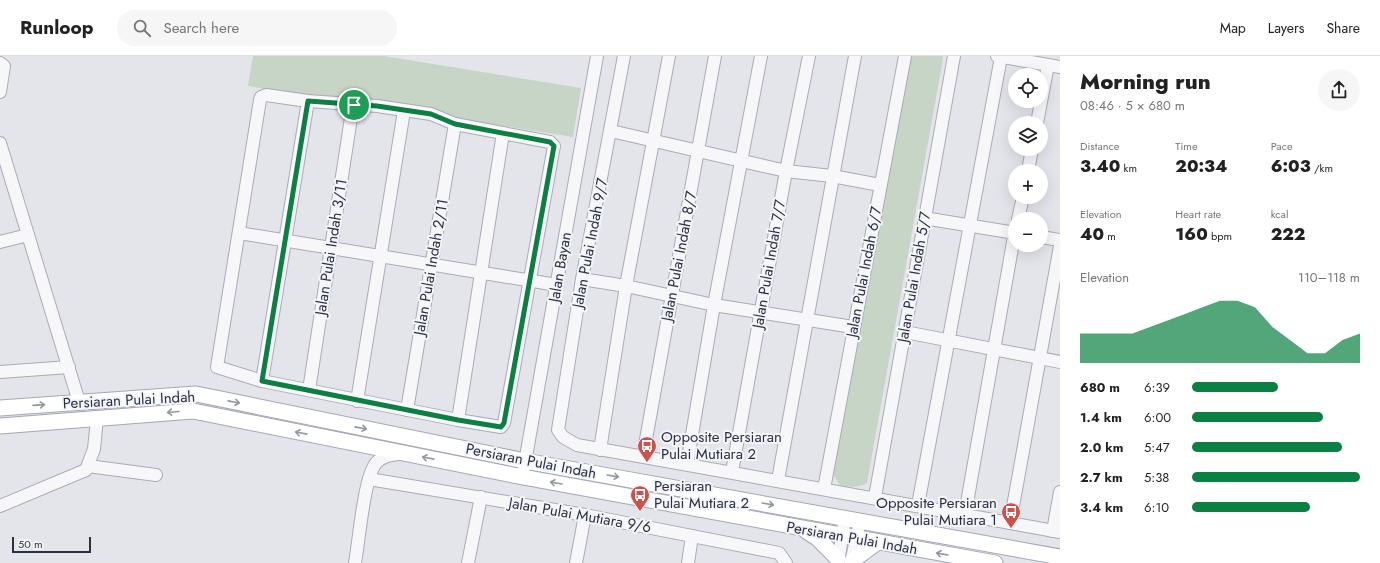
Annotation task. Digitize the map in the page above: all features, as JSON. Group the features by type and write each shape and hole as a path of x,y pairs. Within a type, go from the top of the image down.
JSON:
{"main road":[{"name":"Persiaran Pulai Indah","path":"0,408 196,394 525,461 1060,557"},
{"path":"21,424 68,410 79,402 95,409 141,415"},
{"name":"Persiaran Pulai Indah","path":"0,426 193,411 523,477 994,563"},
{"path":"803,529 818,538 845,561 878,542"}],"street":[{"name":"Jalan Bayan","path":"523,477 597,56"},
{"name":"Jalan Pulai Indah 9/7","path":"600,450 577,445 563,437 558,430 582,279 624,56"},
{"path":"669,56 626,286 600,450 643,456 875,497 1056,531 1060,492"},
{"name":"Jalan Pulai Indah 8/7","path":"643,456 671,296 699,152 715,56"},
{"path":"687,464 714,305 761,56"},
{"name":"Jalan Pulai Indah 7/7","path":"732,472 786,171 809,56"},
{"path":"778,480 855,56"},
{"name":"Jalan Pulai Indah 6/7","path":"824,489 853,327 905,56"},
{"name":"Jalan Pulai Indah 5/7","path":"875,497 954,56"},
{"path":"918,505 999,56 1054,66 1039,116"},
{"path":"0,63 4,66 0,92"},
{"path":"266,95 308,101 431,114 455,124 550,142 554,146 504,423 499,428 262,381 221,369 217,365 261,97 266,95"},
{"path":"262,381 308,101"},
{"name":"Jalan Pulai Indah 3/11","path":"309,390 354,105"},
{"path":"357,400 404,111"},
{"name":"Jalan Pulai Indah 2/11","path":"407,410 455,124"},
{"path":"611,131 786,171 832,176 880,185"},
{"path":"458,420 480,271 503,133"},
{"path":"0,143 79,402"},
{"path":"924,218 1008,231"},
{"path":"238,233 480,271 557,285"},
{"path":"0,242 28,235"},
{"path":"1048,238 1060,240"},
{"path":"1010,523 1060,246"},
{"path":"965,514 1012,252"},
{"path":"582,279 626,286 714,305 853,327"},
{"path":"905,332 948,342 1060,362"},
{"path":"0,372 69,367"},
{"path":"0,506 86,470 95,442 97,419"},
{"path":"355,563 369,479 376,464 384,457 404,453"},
{"path":"88,466 156,475"},
{"name":"Jalan Pulai Mutiara 9/6","path":"369,479 584,515 779,553 786,563"},
{"path":"468,563 480,497"},
{"path":"576,563 584,515"},
{"path":"845,518 849,537 845,561"},
{"path":"849,537 860,521"},
{"path":"688,563 692,536"}],"green space":[{"path":"253,56 384,56 581,88 573,137 248,86"},
{"path":"910,56 943,56 943,59 867,483 864,485 851,487 844,486 840,485 833,474"}],"place":[{"name":"Opposite Persiaran Pulai Mutiara 2","path":"647,463"},
{"name":"Persiaran Pulai Mutiara 2","path":"640,512"},
{"name":"Opposite Persiaran Pulai Mutiara 1","path":"1011,529"}],"route":[{"path":"308,101 354,105 377,106 431,114 455,124 550,142 554,146 504,423 499,428 262,381 308,101"}]}
